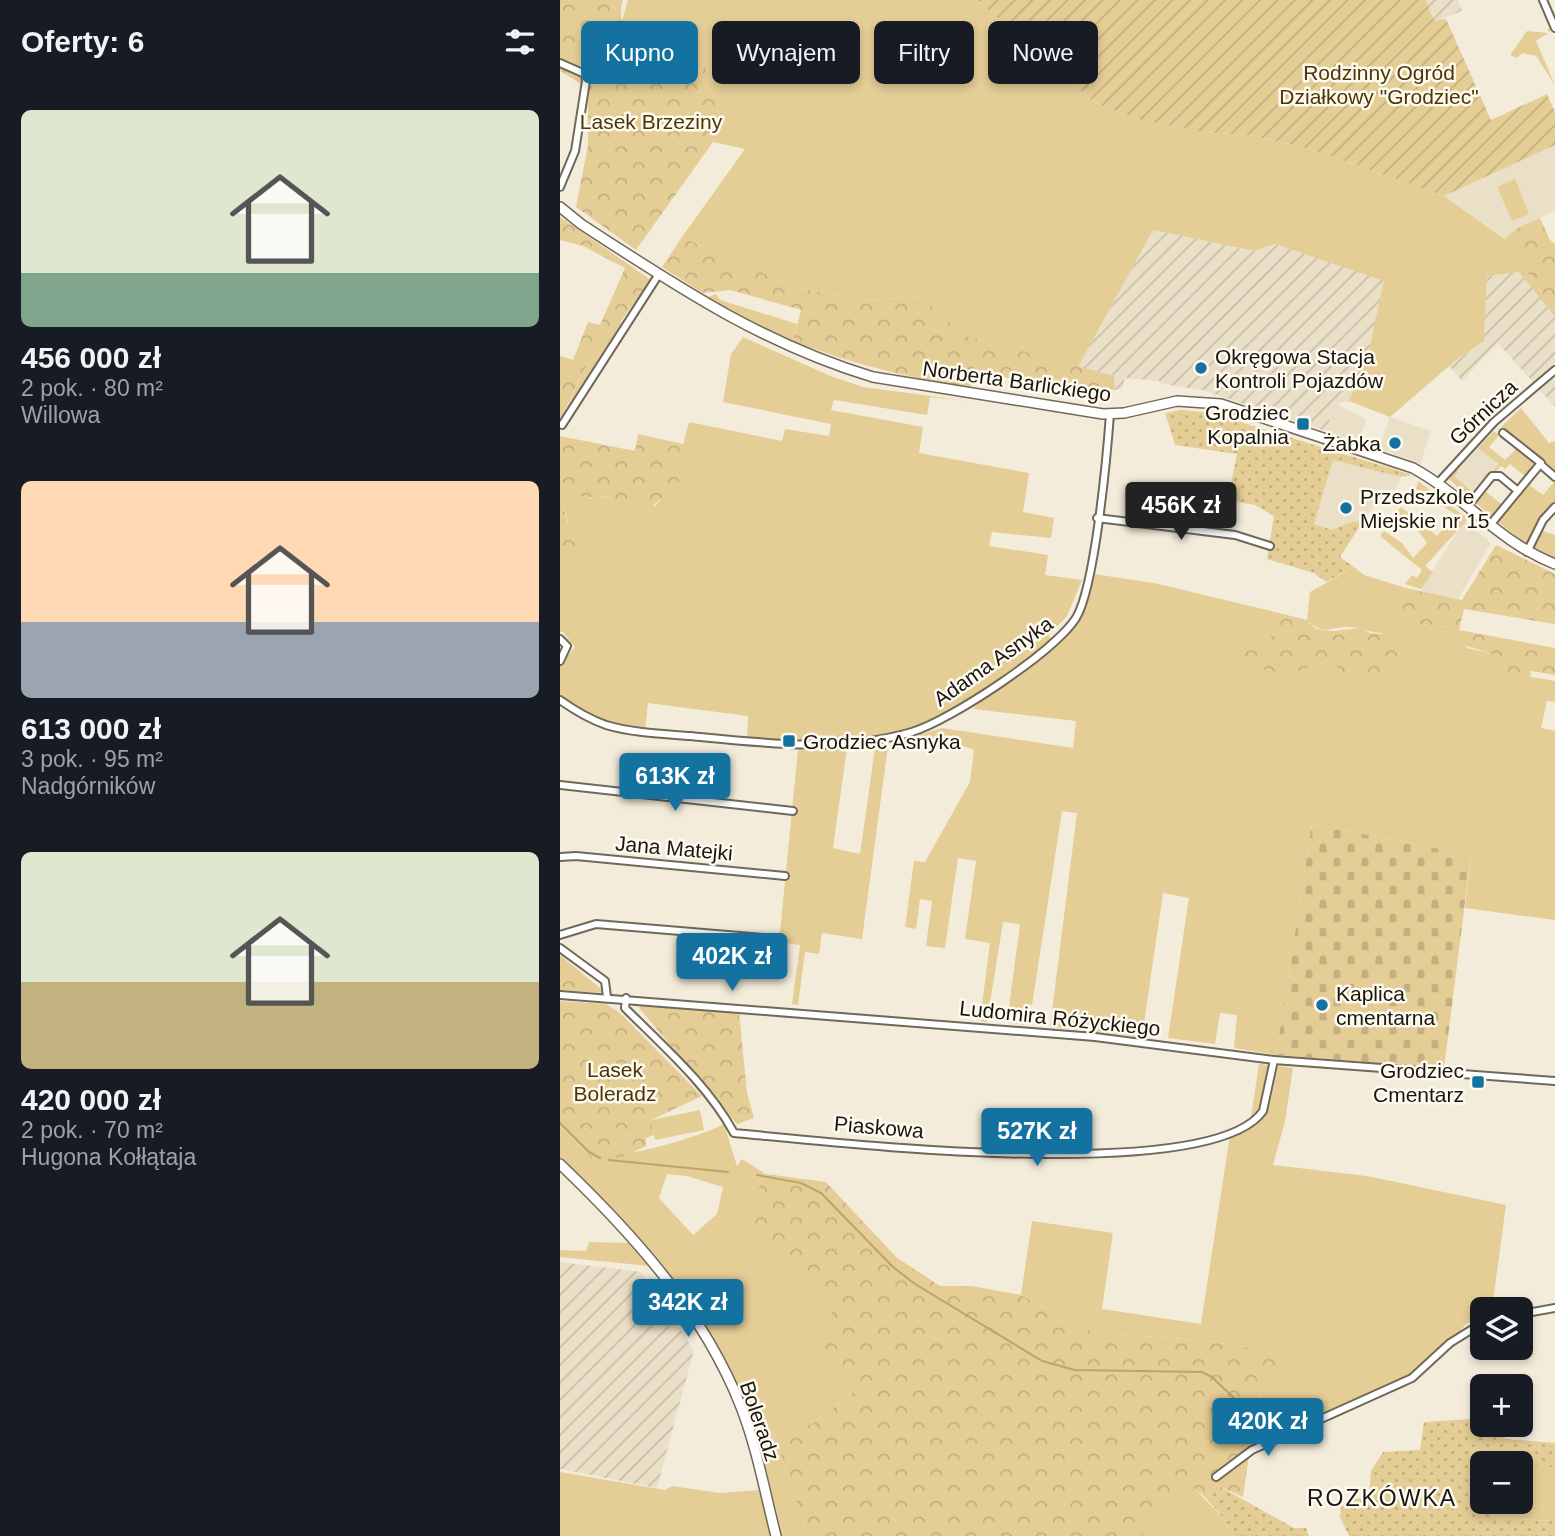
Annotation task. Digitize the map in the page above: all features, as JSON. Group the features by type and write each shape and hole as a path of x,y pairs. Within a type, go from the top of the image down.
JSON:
{"street":[{"path":"1543,0 1555,28"},
{"path":"560,63 584,75 586,80 575,151 560,187"},
{"name":"Norberta Barlickiego","path":"560,207 659,274 752,331 850,370 1024,403 1110,414 1177,401 1221,404 1413,468 1439,482 1527,552 1555,564"},
{"path":"562,425 659,274"},
{"name":"Górnicza","path":"1439,482 1494,422 1555,370"},
{"name":"Adama Asnyka","path":"560,700 580,714 620,728 789,744 872,740 918,730 949,716 1053,643 1078,615 1084,596 1097,517 1110,414"},
{"path":"1503,433 1555,477"},
{"path":"1490,525 1539,464"},
{"path":"1468,506 1492,476 1500,476 1518,491"},
{"path":"1527,552 1544,520 1554,511"},
{"path":"1097,517 1235,536 1269,547"},
{"path":"560,661 565,655 563,640"},
{"path":"560,785 793,811"},
{"name":"Jana Matejki","path":"560,858 576,856 785,876"},
{"path":"560,935 596,923 775,939"},
{"path":"560,948 605,981 607,997"},
{"name":"Ludomira Różyckiego","path":"560,995 1095,1037 1275,1060 1555,1081"},
{"name":"Piaskowa","path":"625,998 625,1008 680,1064 724,1115 734,1133 995,1154 1176,1147 1216,1136 1258,1117 1275,1060"},
{"name":"Boleradz","path":"560,1164 621,1222 673,1289 706,1339 745,1417 776,1536"},
{"path":"1533,1312 1555,1308"},
{"path":"1216,1477 1252,1450 1412,1378 1450,1343 1470,1331"}],"shaded area":[{"path":"1426,0 1458,0 1462,11 1434,22"},
{"path":"1555,145 1555,211 1516,229 1504,239 1444,196"},
{"path":"1153,230 1253,251 1275,244 1385,281 1369,350 1349,401 1335,404 1326,431 1202,390 1162,384 1159,381 1125,378 1122,389 1115,390 1114,376 1078,367"},
{"path":"1519,272 1555,317 1555,407 1498,343 1462,381 1449,366 1484,341 1487,276"},
{"path":"1335,403 1366,419 1359,442 1326,431"},
{"path":"1390,417 1431,431 1420,464 1379,449"},
{"path":"1478,448 1499,463 1471,499 1451,477"},
{"name":"Przedszkole Miejskie nr 15","path":"1333,460 1401,477 1396,489 1381,495 1362,523 1354,521 1333,530 1314,524"},
{"path":"1464,521 1491,543 1458,599 1425,593 1421,589"},
{"path":"560,1262 641,1272 694,1350 657,1488 560,1469"}],"green space":[{"name":"Lasek Brzeziny","path":"560,0 623,0 622,21 581,21 581,84 560,71"},
{"path":"628,0 977,0 1001,21 988,21 988,84 1073,84 1095,103 1137,119 1201,132 1250,135 1310,149 1444,196 1504,239 1555,312 1555,317 1519,272 1487,276 1484,341 1455,361 1390,417 1349,401 1369,350 1384,281 1275,244 1254,251 1153,230 1078,367 962,335 922,297 865,300 797,288 682,237 745,149 713,142 719,100 698,75 698,21 622,21"},
{"name":"Rodzinny Ogród Działkowy \"Grodziec\"","path":"977,0 1426,0 1434,21 1446,19 1491,120 1547,94 1555,112 1555,145 1444,196 1310,149 1250,135 1201,132 1137,119 1095,103 1073,84 1098,84 1098,21 1001,21"},
{"path":"1527,31 1548,33 1536,41 1555,85 1536,56 1523,53 1516,58 1510,55"},
{"name":"Lasek Brzeziny","path":"698,65 703,66 711,76 719,100 713,142 636,250 576,207 588,145 588,88 581,84 698,84"},
{"path":"1515,179 1529,214 1512,221 1497,187"},
{"path":"560,217 651,280 621,321 614,323 582,374 560,421 560,356 573,360 588,322 600,325 625,268 583,246 560,240"},
{"path":"1540,218 1550,240 1555,244 1555,312 1504,239 1516,229"},
{"path":"682,237 797,288 865,300 923,297 962,335 1114,376 1115,390 975,374 971,387 880,369 815,349 793,341 801,310 730,290 702,293 662,267"},
{"path":"716,294 720,300 797,324 793,341 738,316 708,297"},
{"path":"621,321 560,423 582,374 614,323"},
{"path":"743,337 828,375 863,387 969,401 930,397 927,415 834,400 831,410 923,427 919,453 1029,473 1023,512 1054,518 1051,538 992,532 989,546 1048,555 1045,575 1082,580 1067,616 1049,635 1051,640 978,694 947,713 910,729 864,739 793,742 747,739 748,716 648,703 645,730 592,717 560,696 560,665 575,647 563,632 560,632 560,546 578,549 561,501 567,487 574,486 590,498 597,495 607,498 646,496 654,507 663,497 670,496 683,473 683,444 689,422 782,441 785,429 829,436 831,424 723,402 731,354"},
{"path":"1521,408 1549,443 1555,441 1555,480 1552,471 1501,427"},
{"path":"1182,410 1211,413 1412,475 1401,477 1333,460 1314,524 1332,530 1354,521 1362,523 1340,557 1354,567 1326,582 1314,573 1267,559 1274,516 1255,505 1228,500 1237,454 1175,445 1165,413"},
{"path":"1264,423 1398,467 1397,470"},
{"path":"1494,431 1499,435 1489,447 1505,460 1517,448 1534,462 1526,477 1510,464 1505,469 1501,466 1471,500 1449,479 1459,467 1455,477 1474,493 1499,464 1478,448"},
{"path":"638,434 683,444 683,474 670,496 663,497 647,511 645,496 627,502 599,496 584,499 574,486 568,487 561,501 568,523 577,527 578,549 560,546 560,436 635,451"},
{"path":"1418,481 1468,519 1425,566 1433,572 1421,589 1405,584 1412,575 1417,578 1422,570 1380,536 1384,531 1402,543 1413,558 1427,543 1414,525 1396,513 1401,507 1437,536 1449,523 1461,518 1416,489"},
{"path":"1555,481 1555,503 1528,546 1497,521 1528,484 1543,495"},
{"path":"1486,492 1504,506 1493,518 1476,503"},
{"path":"1543,531 1555,535 1555,558 1533,548"},
{"path":"1496,545 1555,574 1555,624 1464,609 1459,630 1555,648 1555,675 1531,671 1530,677 1489,670 1492,654 1457,643 1452,627 1415,624 1405,619 1403,609 1398,603 1404,599 1406,588 1462,600"},
{"path":"1354,567 1364,575 1406,588 1403,609 1415,624 1452,627 1467,648 1493,654 1489,670 1555,681 1555,702 1547,701 1541,728 1555,731 1555,920 1465,908 1471,855 1312,824 1276,1055 1234,1048 1237,1015 1220,1013 1215,1044 1168,1038 1189,898 1163,893 1142,1037 1050,1027 1077,813 1062,811 1032,1005 1027,1004 1024,1025 1007,1022 1020,924 1003,922 987,1022 980,1021 990,943 965,939 976,861 958,858 945,948 926,946 932,901 920,899 916,929 905,927 914,861 925,862 970,782 974,749 915,736 942,728 1073,748 1076,721 973,709 993,691 1047,655 1061,642 1074,626 1085,604 1094,574 1154,583 1263,609 1261,621 1275,624 1275,631 1266,644 1256,645 1251,641 1234,662 1287,675 1328,661 1350,678 1383,633 1349,627 1323,629 1307,620 1310,592"},
{"path":"1263,609 1307,620 1316,629 1333,631 1360,628 1370,633 1400,635 1403,644 1397,661 1386,666 1385,674 1378,680 1350,678 1328,661 1287,675 1233,662 1228,649 1232,643 1244,640 1265,644 1275,631 1275,624 1260,621"},
{"path":"888,746 862,939 822,933 819,954 805,952 798,1005 792,1004 800,945 779,942 798,750 847,748 833,848 860,854 875,748"},
{"path":"1312,824 1471,855 1444,1068 1276,1055"},
{"path":"560,955 606,993 560,990"},
{"name":"Lasek Boleradz","path":"560,1001 606,1004 619,1012 702,1096 651,1120 654,1135 646,1138 646,1146 622,1157 592,1159 560,1126"},
{"path":"640,1005 739,1013 747,1093 754,1118 737,1124 639,1008"},
{"path":"1259,1064 1269,1065 1270,1068 1257,1113 1251,1117"},
{"path":"1278,1066 1293,1068 1285,1121 1273,1165 1367,1176 1506,1205 1494,1297 1470,1297 1470,1322 1430,1366 1405,1387 1276,1441 1259,1394 1268,1350 1196,1340 1091,1332 1021,1295 1032,1221 1113,1233 1102,1309 1201,1324 1230,1135 1244,1130 1261,1118 1273,1092"},
{"path":"700,1110 704,1130 655,1140 651,1120"},
{"path":"724,1124 737,1166 742,1159 766,1174 755,1194 786,1267 836,1300 817,1356 857,1389 812,1424 773,1429 807,1536 779,1536 747,1408 712,1342 668,1275 618,1214 560,1159 560,1126 592,1159 660,1146","holes":["667,1174 687,1176 723,1187 717,1214 693,1235 659,1198"]},
{"path":"766,1174 826,1182 896,1257 940,1286 972,1286 1021,1295 1091,1332 1196,1340 1268,1350 1279,1360 1282,1371 1271,1389 1259,1394 1261,1408 1272,1417 1276,1441 1249,1455 1243,1497 1217,1485 1205,1497 1192,1487 1141,1536 807,1536 773,1429 812,1424 857,1389 817,1356 836,1300 786,1267 750,1233 755,1194"},
{"path":"589,1242 631,1243 649,1266 560,1257 560,1250 586,1251"},
{"path":"1470,1419 1470,1437 1503,1437 1555,1443 1555,1467 1533,1466 1533,1451 1470,1451 1470,1514 1488,1514 1492,1518 1555,1521 1555,1536 1349,1536 1340,1517 1341,1507 1351,1500 1369,1496 1371,1471 1383,1452 1420,1450 1424,1422"},
{"path":"1533,1465 1555,1467 1555,1521 1492,1518 1488,1514 1533,1514"},
{"path":"560,1472 665,1490 672,1486 719,1493 760,1490 771,1536 560,1536"},
{"path":"1217,1485 1294,1528 1306,1528 1309,1536 1231,1536 1225,1520 1205,1497"},
{"path":"1192,1486 1225,1520 1231,1536 1141,1536"}],"waterway":[{"path":"560,1123 589,1152 600,1158"},
{"path":"609,1160 728,1172"},
{"path":"757,1175 801,1183 821,1193 893,1267 915,1284 1042,1361 1075,1370 1202,1372 1212,1377 1266,1429 1292,1426"}],"place":[{"name":"Okręgowa Stacja Kontroli Pojazdów","path":"1201,368"},
{"name":"Grodziec Kopalnia","path":"1303,424"},
{"name":"Żabka","path":"1395,443"},
{"name":"Przedszkole Miejskie nr 15","path":"1346,508"},
{"name":"Grodziec Asnyka","path":"789,741"},
{"name":"Kaplica cmentarna","path":"1322,1005"},
{"name":"Grodziec Cmentarz","path":"1478,1082"}],"district":[{"name":"ROZKÓWKA","path":"1382,1498"}]}
